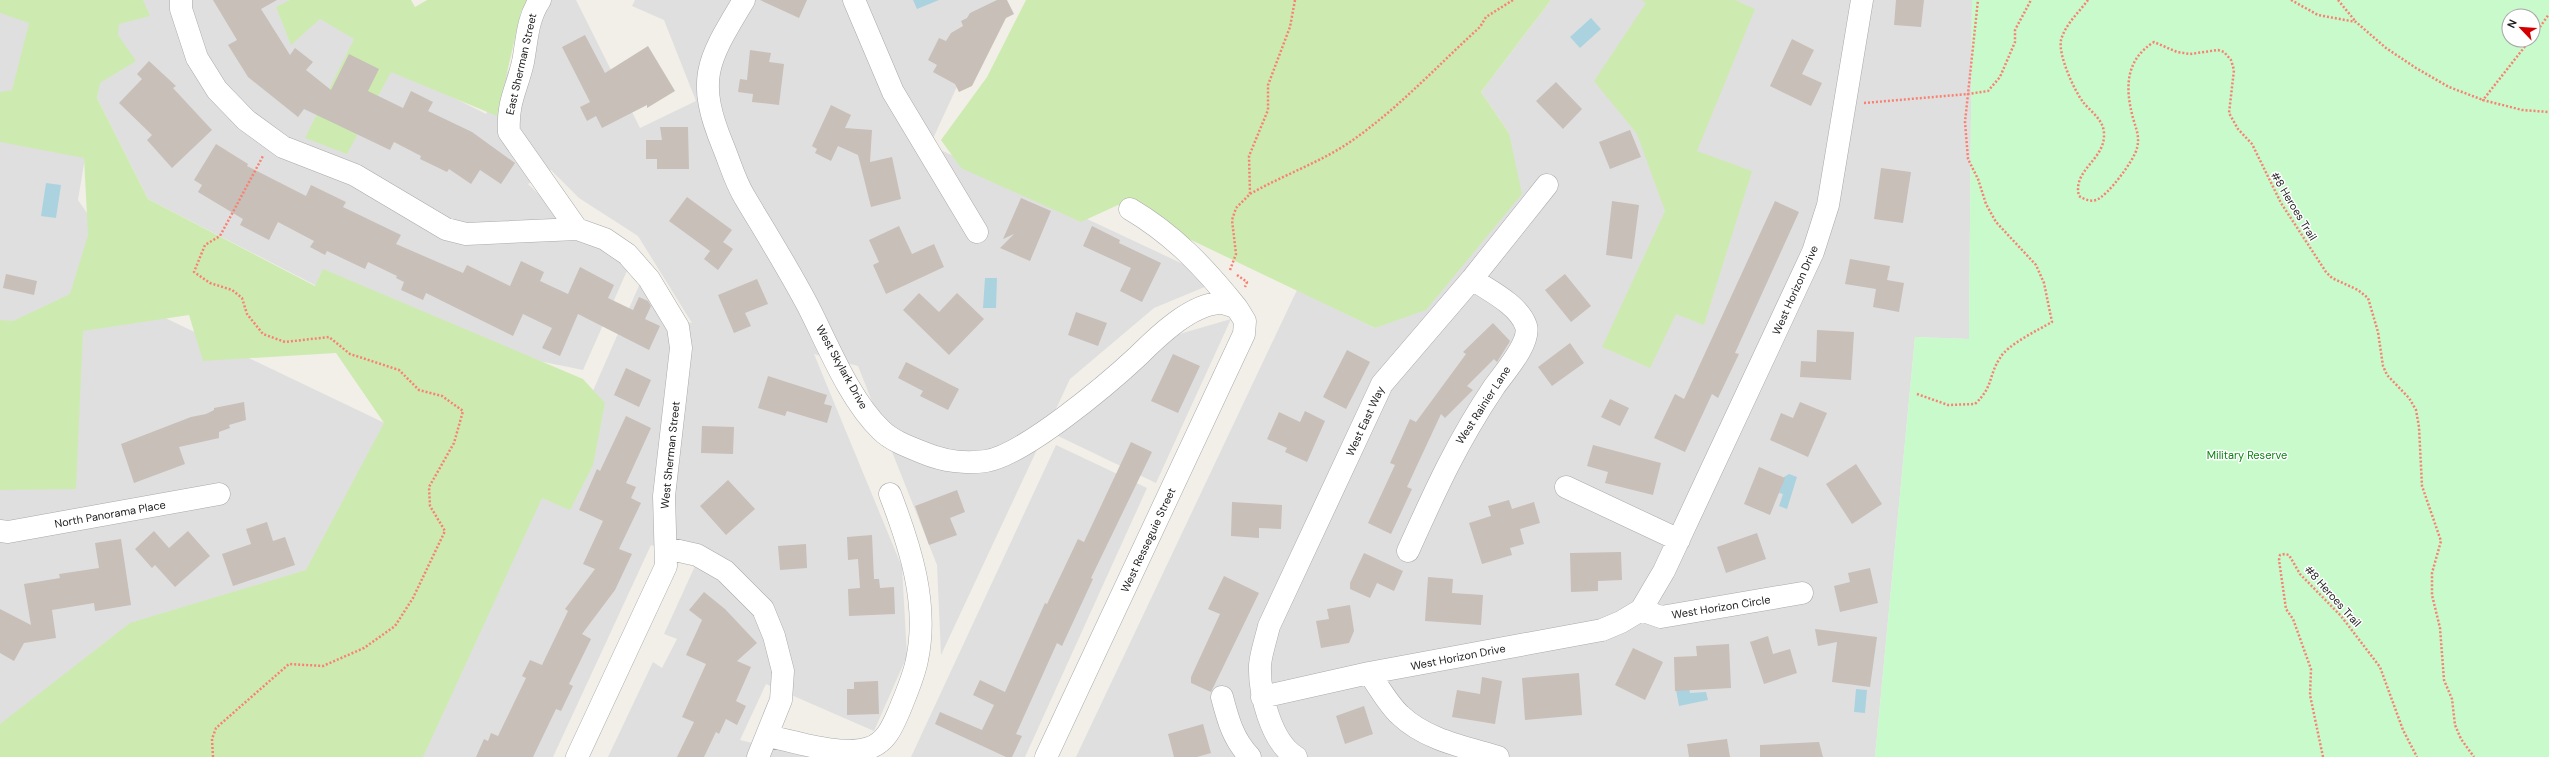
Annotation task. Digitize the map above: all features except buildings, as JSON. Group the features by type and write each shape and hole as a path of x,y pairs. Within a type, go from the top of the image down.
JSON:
{"street":[{"path":"180,0 181,9 197,58 217,90 246,120 283,147 362,178 446,229 466,234 577,229"},
{"name":"East Sherman Street","path":"540,0 529,20 523,63 507,112 509,132 577,229"},
{"name":"West Skylark Drive","path":"744,0 720,40 710,66 706,90 711,116 742,191 806,302 861,406 881,431 903,445 934,457 962,462 988,461 1010,452 1034,438 1119,373 1164,331 1202,307 1221,303 1241,314"},
{"path":"854,0 893,92 977,232"},
{"name":"West Horizon Drive","path":"1262,698 1369,674 1602,630 1621,622 1640,610 1664,571 1679,540 1813,252 1828,205 1862,0"},
{"name":"West East Way","path":"1262,698 1260,665 1269,626 1382,384 1472,279 1547,185"},
{"path":"1130,209 1153,222 1203,266 1241,314"},
{"name":"West Sherman Street","path":"577,229 605,239 627,254 649,279 678,327 681,348 664,496 666,566 577,757"},
{"name":"West Rainier Lane","path":"1408,551 1443,472 1467,428 1523,345 1526,328 1519,312 1472,279"},
{"name":"West Resseguie Street","path":"1046,757 1244,334 1241,314"},
{"path":"1566,487 1679,540"},
{"name":"North Panorama Place","path":"0,531 8,532 219,494"},
{"path":"768,736 838,750 859,751 883,741 890,730 918,660 920,614 915,569 904,528 890,494"},
{"path":"666,548 697,555 725,571 763,609 783,671 781,700 768,736 758,757"},
{"name":"West Horizon Circle","path":"1640,610 1661,617 1802,594"},
{"path":"1369,674 1399,715 1414,727 1429,735 1498,757"},
{"path":"1222,697 1228,722 1239,745 1250,757"},
{"path":"1262,698 1275,732 1290,753 1296,757"}],"path":[{"path":"1250,194 1249,156 1268,110 1268,85 1290,27 1295,0"},
{"path":"1241,314 1247,282 1230,270 1236,254 1232,220 1236,208 1250,194 1284,176 1304,169 1348,143 1382,118 1480,27 1486,17 1513,0"},
{"path":"1917,394 1948,405 1975,404 1990,387 1990,380 2002,354 2052,322 2044,283 2036,265 1996,222 1986,204 1978,178 1968,159 1966,122 1978,0"},
{"path":"1845,105 1988,91 1997,84 2015,42 2015,30 2031,0"},
{"name":"#8 Heroes Trail","path":"2088,0 2068,25 2061,45 2073,87 2099,120 2104,133 2101,152 2086,168 2080,178 2077,190 2079,196 2085,200 2096,201 2105,195 2132,160 2137,148 2139,134 2128,89 2132,67 2136,57 2143,49 2154,42 2177,52 2190,54 2218,50 2224,52 2231,60 2234,70 2229,113 2238,129 2252,144 2268,181 2326,272 2332,278 2358,290 2368,298 2378,332 2383,366 2387,375 2409,398 2416,410 2420,427 2422,486 2441,540 2432,573 2432,596 2440,628 2444,680 2452,699 2455,725 2461,739 2474,757"},
{"path":"2291,0 2318,15 2356,22"},
{"path":"2338,0 2356,22 2386,48 2416,68 2449,87 2484,100 2522,110 2549,112"},
{"path":"2541,26 2549,14"},
{"path":"2484,100 2524,48"},
{"path":"213,757 212,739 216,728 289,664 323,666 364,648 395,626 413,598 445,531 430,506 429,487 454,443 463,412 442,396 419,390 399,370 350,354 329,337 285,342 263,334 247,314 242,298 232,290 210,283 194,272 205,245 220,236 266,151"},
{"name":"#8 Heroes Trail","path":"2323,757 2310,695 2311,669 2293,619 2285,604 2279,560 2280,555 2289,555 2300,574 2341,616 2380,667 2403,730 2417,757"}],"shaded area":[{"path":"0,0 111,0 78,200 157,314 531,493 547,496 641,281 665,317 692,323 638,236 579,198 551,170 528,184 555,210 630,264 583,370 412,335 148,199 97,98 112,0 314,0 391,66 486,114 539,11 548,0 576,0 640,128 696,101 664,20 632,6 635,0 997,0 930,145 1219,281 1154,308 1070,379 941,655 937,565 858,366 814,354 902,567 907,656 874,731 766,684 740,740 811,757 608,757 653,662 662,668 677,639 664,634 695,566 651,545 553,757 0,757"},
{"path":"1551,0 1972,0 1969,339 1915,337 1875,757 1076,757 1297,290 1375,328 1509,133 1481,92"},
{"path":"1231,319 1156,483 1056,435 1176,335"},
{"path":"1056,445 1147,488 1025,757 911,757"}],"green space":[{"path":"0,0 143,0 150,16 119,24 118,35 136,61 100,83 97,98 148,199 315,286 323,269 583,379 605,403 593,465 570,510 542,498 423,757 0,757 0,724 130,623 306,570 384,423 336,353 203,361 189,315 83,331 76,489 0,490 0,320 13,321 70,294 88,235 84,158 0,142 0,92 12,90 29,23 0,13"},
{"path":"290,0 411,0 415,7 427,0 529,0 521,12 497,116 391,72 347,154 305,138 354,39 320,19 291,45 276,7"},
{"path":"1026,0 1551,0 1481,92 1509,133 1522,194 1426,310 1375,328 1118,205 1081,222 961,168 941,140 987,77"},
{"path":"1641,0 1735,0 1755,9 1697,151 1752,171 1704,325 1676,314 1650,368 1602,347 1665,211 1637,134 1594,81 1646,3"},
{"name":"Military Reserve","path":"1972,0 2549,0 2549,757 1875,757 1915,337 1969,339"}],"water":[{"path":"913,0 939,0 917,9"},
{"path":"1591,18 1601,29 1580,48 1570,37"},
{"path":"46,183 61,185 56,218 41,216"},
{"path":"985,278 997,278 996,308 983,308"},
{"path":"1789,474 1797,477 1787,509 1779,506 1783,494 1779,493 1784,477"},
{"path":"1689,688 1690,693 1706,692 1708,700 1679,706 1676,690"},
{"path":"1856,689 1867,690 1865,713 1854,712"}]}
